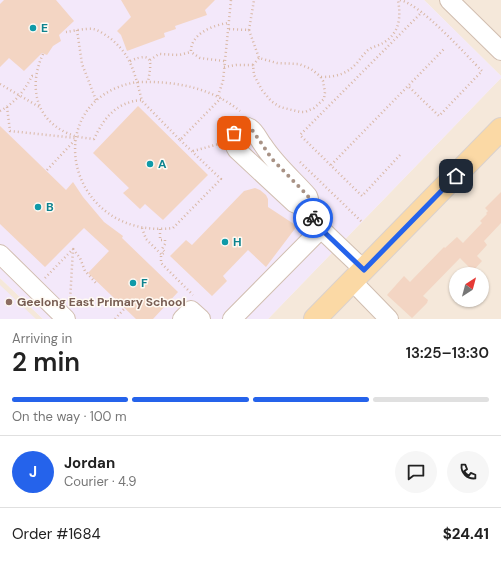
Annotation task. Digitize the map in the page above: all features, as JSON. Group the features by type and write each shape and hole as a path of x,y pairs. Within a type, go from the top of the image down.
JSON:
{"main road":[{"path":"315,319 501,129"}],"street":[{"path":"449,0 501,50"},
{"path":"233,140 234,132 240,128 247,127 253,131 272,159 308,196 309,200 305,208 358,275 389,319"},
{"path":"232,319 321,229"},
{"path":"0,254 35,288 68,311"},
{"path":"182,319 191,310 201,319"}],"path":[{"path":"180,140 219,97 223,81 230,0"},
{"path":"254,0 249,30 259,58"},
{"path":"321,77 338,76 346,72 354,67 367,51 385,42 391,37 397,29 399,23 399,0 407,1 422,12 482,71 439,116 408,86"},
{"path":"400,156 362,196 300,135 422,12"},
{"path":"191,52 191,44 205,30 214,25 228,23"},
{"path":"66,32 92,29 97,30 117,44 125,52 130,61 138,82 142,100 221,180 173,228 142,228 128,224 114,218 104,211 85,188 76,160 76,137"},
{"path":"227,29 249,30"},
{"path":"77,30 82,64 96,101"},
{"path":"331,165 444,49"},
{"path":"150,60 159,54 179,55 191,52 200,58 224,61"},
{"path":"44,54 39,63 36,76 36,92 41,108 53,124 76,137"},
{"path":"130,61 142,57 150,60"},
{"path":"259,58 282,64 299,64 314,70 321,77 325,92 324,99 309,111 300,112 280,107 271,101 262,90 256,79 252,69 253,65 259,58"},
{"path":"148,82 151,63 150,60"},
{"path":"224,68 236,65 253,65"},
{"path":"0,111 7,107 19,95 32,76 36,76"},
{"path":"46,170 76,137 84,117 96,101 117,87 138,82 180,84 219,97 241,111"},
{"path":"0,84 41,108"},
{"path":"7,107 10,131 94,139 104,120 114,110 128,103 142,100"},
{"path":"192,151 233,140"},
{"path":"295,157 363,223"},
{"path":"142,228 146,239 162,255"},
{"path":"160,229 160,240 165,240 165,244 162,249 165,252 162,255 161,263 196,298"},
{"path":"74,249 80,258 84,271 96,283"},
{"path":"35,288 74,249"},
{"path":"68,311 74,249"},
{"path":"115,319 124,309"}],"shaded area":[{"path":"0,0 424,0 501,76 501,78 268,319 43,319 0,278"},
{"path":"424,0 501,0 501,76"},
{"path":"501,78 501,319 268,319"},
{"name":"Geelong East Primary School","path":"0,278 43,319 0,319"},
{"name":"Geelong East Primary School","path":"0,285 36,319 0,319"}],"building":[{"name":"E","path":"4,0 56,0 74,21 59,35 61,41 53,46 47,55 42,53 24,71 9,58 0,67 0,4"},
{"path":"121,0 215,0 205,10 207,15 175,26 176,29 164,33 165,37 127,51 121,35 117,31 131,17"},
{"name":"A","path":"138,106 208,175 163,220 145,204 140,209 123,193 129,188 93,153"},
{"path":"0,126 66,190 73,182 83,197 104,222 123,236 122,238 178,292 153,319 136,319 88,273 109,251 84,228 45,267 0,224"},
{"name":"H","path":"255,188 266,195 268,199 268,207 297,226 266,267 248,250 223,276 227,281 212,296 170,256 186,240 192,245 244,191"},
{"path":"501,192 501,223 484,241 487,245 477,256 482,261 477,267 469,267 460,258 451,267 449,267 449,269 423,296 428,300 427,303 412,318 387,295 404,276 410,282 444,247 445,248 457,237 463,243 482,223 480,221 488,211 485,208"}],"way so far":[{"path":"234,133 238,128 243,127 250,128 253,131 272,159 308,196 309,200 305,208 313,218"}],"place":[{"name":"E","path":"33,28"},
{"name":"A","path":"150,164"},
{"name":"B","path":"38,207"},
{"name":"H","path":"225,242"},
{"name":"F","path":"133,283"},
{"name":"Geelong East Primary School","path":"9,302"}],"route":[{"path":"313,218 321,229 364,270 456,176"}]}
